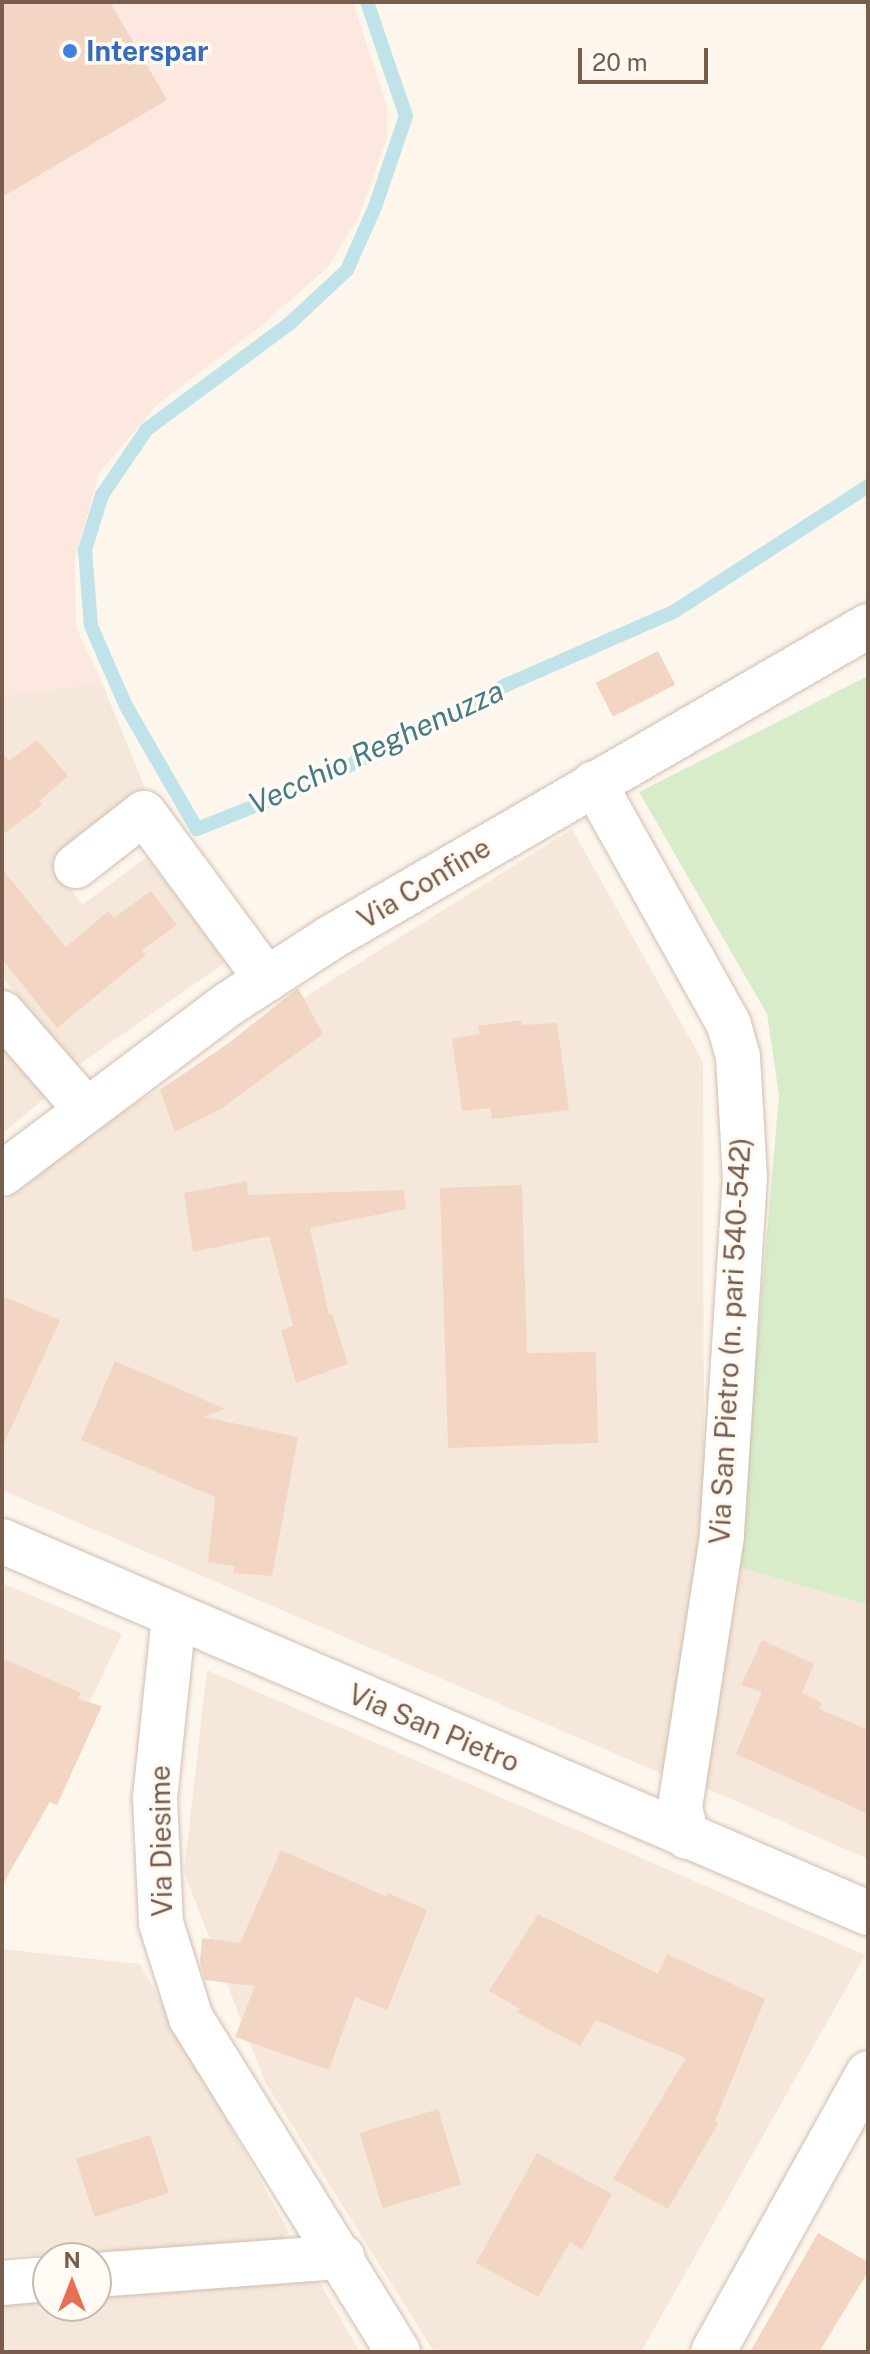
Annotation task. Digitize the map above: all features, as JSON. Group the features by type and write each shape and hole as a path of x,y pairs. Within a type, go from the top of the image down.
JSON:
{"street":[{"name":"Via Confine","path":"2,1174 85,1108 267,980 594,783 868,626"},
{"name":"Via San Pietro (n. pari 540-542)","path":"594,783 729,1025 738,1057 745,1177 722,1536 680,1808 687,1837"},
{"path":"76,866 144,813 267,980"},
{"path":"2,1013 85,1108"},
{"name":"Via San Pietro","path":"2,1541 868,1913"},
{"name":"Via Diesime","path":"174,1617 155,1799 161,1923 191,2018 342,2257 398,2352"},
{"path":"713,2352 868,2073"},
{"path":"112,2274 342,2257"},
{"path":"2,2283 32,2280"}],"shaded area":[{"path":"2,2 353,2 387,107 387,138 358,218 329,266 261,326 158,404 99,473 75,558 76,627 102,683 2,696"},
{"path":"102,683 145,788 51,860 82,905 147,857 226,962 77,1066 2,977 2,696"},
{"path":"572,829 703,1062 704,1518 665,1775 2,1490 2,1204 94,1130"},
{"path":"2,1045 46,1097 2,1134"},
{"path":"738,1567 868,1605 868,1859 701,1786"},
{"path":"2,1583 122,1634 2,1889"},
{"path":"207,1670 865,1955 641,2352 434,2352 265,2082 184,1872"},
{"path":"2,1949 140,1964 289,2232 276,2245 112,2252 112,2242 32,2242 32,2255 2,2256"},
{"path":"318,2280 360,2352 2,2352 2,2303 32,2301 32,2322 112,2322 112,2295"}],"green space":[{"path":"868,676 868,1605 738,1567 779,1095 767,1014 639,792"}],"building":[{"name":"Interspar","path":"2,2 110,2 167,100 2,197"},
{"path":"658,651 675,685 613,717 596,683"},
{"path":"37,740 68,776 39,801 42,805 2,835 2,752 9,761"},
{"path":"2,869 66,947 108,911 114,918 151,891 177,925 142,950 146,955 57,1028 2,959"},
{"path":"298,988 323,1034 222,1108 175,1132 160,1090 230,1042"},
{"path":"522,1020 522,1025 557,1023 569,1110 492,1119 490,1108 462,1111 452,1039 480,1034 478,1026"},
{"path":"247,1181 248,1195 404,1190 406,1209 310,1228 329,1315 332,1313 348,1364 296,1383 281,1330 293,1326 269,1236 193,1252 184,1193"},
{"path":"522,1185 527,1353 596,1352 598,1443 448,1448 440,1188"},
{"path":"2,1296 60,1320 2,1448"},
{"path":"115,1361 225,1409 204,1417 298,1437 272,1576 233,1573 235,1566 208,1562 215,1497 81,1440"},
{"path":"762,1640 814,1664 802,1693 822,1703 819,1709 868,1730 868,1814 736,1754 762,1692 741,1685"},
{"path":"2,1658 81,1693 78,1699 102,1706 57,1805 50,1802 2,1885"},
{"path":"281,1850 387,1897 388,1893 427,1910 387,2010 355,1997 329,2070 235,2037 255,1986 205,1980 200,1962 202,1938 240,1943"},
{"path":"538,1914 658,1974 667,1954 765,1999 715,2121 718,2124 668,2209 613,2179 686,2058 596,2020 580,2046 517,2012 520,2009 489,1991"},
{"path":"438,2109 461,2185 383,2209 360,2133"},
{"path":"150,2135 169,2193 95,2217 76,2159"},
{"path":"537,2153 612,2194 582,2250 570,2242 538,2297 476,2263"},
{"path":"818,2233 868,2262 868,2272 819,2352 750,2352"}],"waterway":[{"name":"Vecchio Reghenuzza","path":"367,2 406,116 375,207 347,270 289,324 147,429 102,495 85,550 91,626 126,706 197,829 325,778 506,685 675,611 868,486"}],"place":[{"name":"Interspar","path":"70,51"}]}
